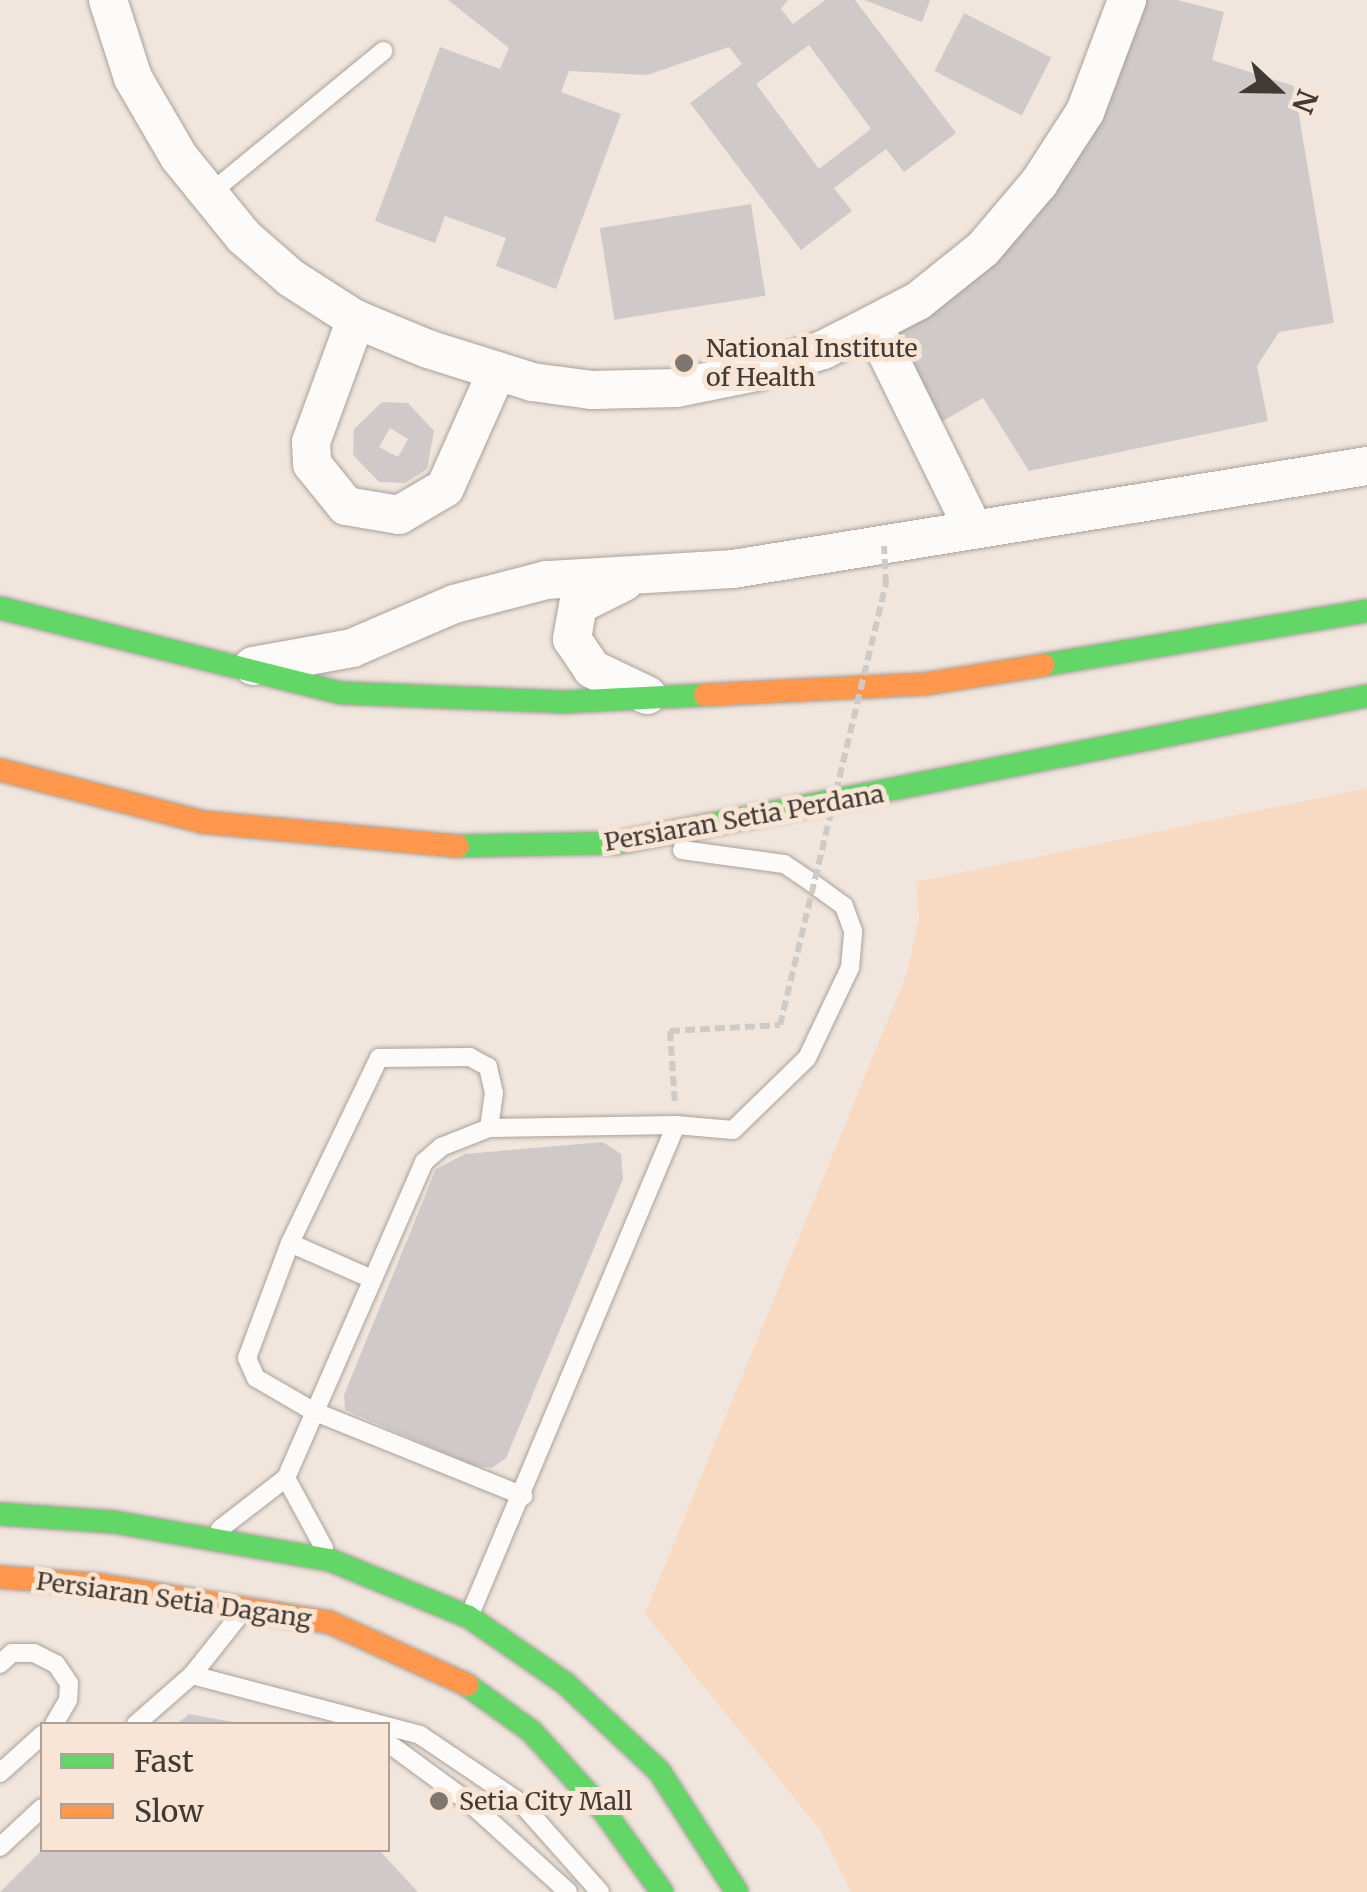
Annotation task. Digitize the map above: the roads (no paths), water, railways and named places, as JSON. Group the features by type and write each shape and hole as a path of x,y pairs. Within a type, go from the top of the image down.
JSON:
{"main road":[{"path":"0,608 342,693 562,702 925,684 1367,612"},
{"name":"Persiaran Setia Perdana","path":"0,770 202,822 340,838 488,847 617,842 1367,696"},
{"path":"0,1514 114,1522 330,1560 469,1616 566,1684 658,1771 737,1892"},
{"name":"Persiaran Setia Dagang","path":"0,1577 102,1585 329,1622 464,1683 531,1730 603,1810 662,1892"}],"street":[{"path":"108,0 133,78 208,195 291,278 356,319 497,371 592,390 676,388 756,372 874,327 982,249 1039,182 1086,112 1126,0"},
{"path":"356,319 317,413 312,464 326,488 362,512 399,515 445,488 497,371"},
{"path":"874,327 973,528"},
{"path":"241,668 352,648 494,590 547,580 631,580 884,546 973,528 1367,466"},
{"path":"631,580 578,605 572,640 592,670 652,698"}],"lane":[{"path":"208,195 383,51"},
{"path":"208,1538 286,1478 424,1162 441,1147 489,1128 676,1124 733,1130 808,1058 839,1004 853,931 844,906 784,864 617,842"},
{"path":"489,1128 494,1092 488,1068 470,1057 380,1058 290,1243 247,1358 256,1378 314,1412 524,1496"},
{"path":"469,1616 524,1496 676,1124"},
{"path":"290,1243 372,1279"},
{"path":"286,1478 330,1560"},
{"path":"138,1722 192,1674 245,1608"},
{"path":"0,1664 23,1653 56,1664 69,1683 68,1700 55,1722"},
{"path":"192,1674 374,1722"},
{"path":"321,1706 351,1722"},
{"path":"390,1727 420,1736 478,1770 521,1802 600,1892"},
{"path":"0,1772 40,1736"},
{"path":"390,1744 470,1803 568,1892"},
{"path":"4,1834 40,1809"}],"place":[{"name":"National Institute of Health","path":"684,363"},
{"name":"Setia City Mall","path":"439,1801"}]}
